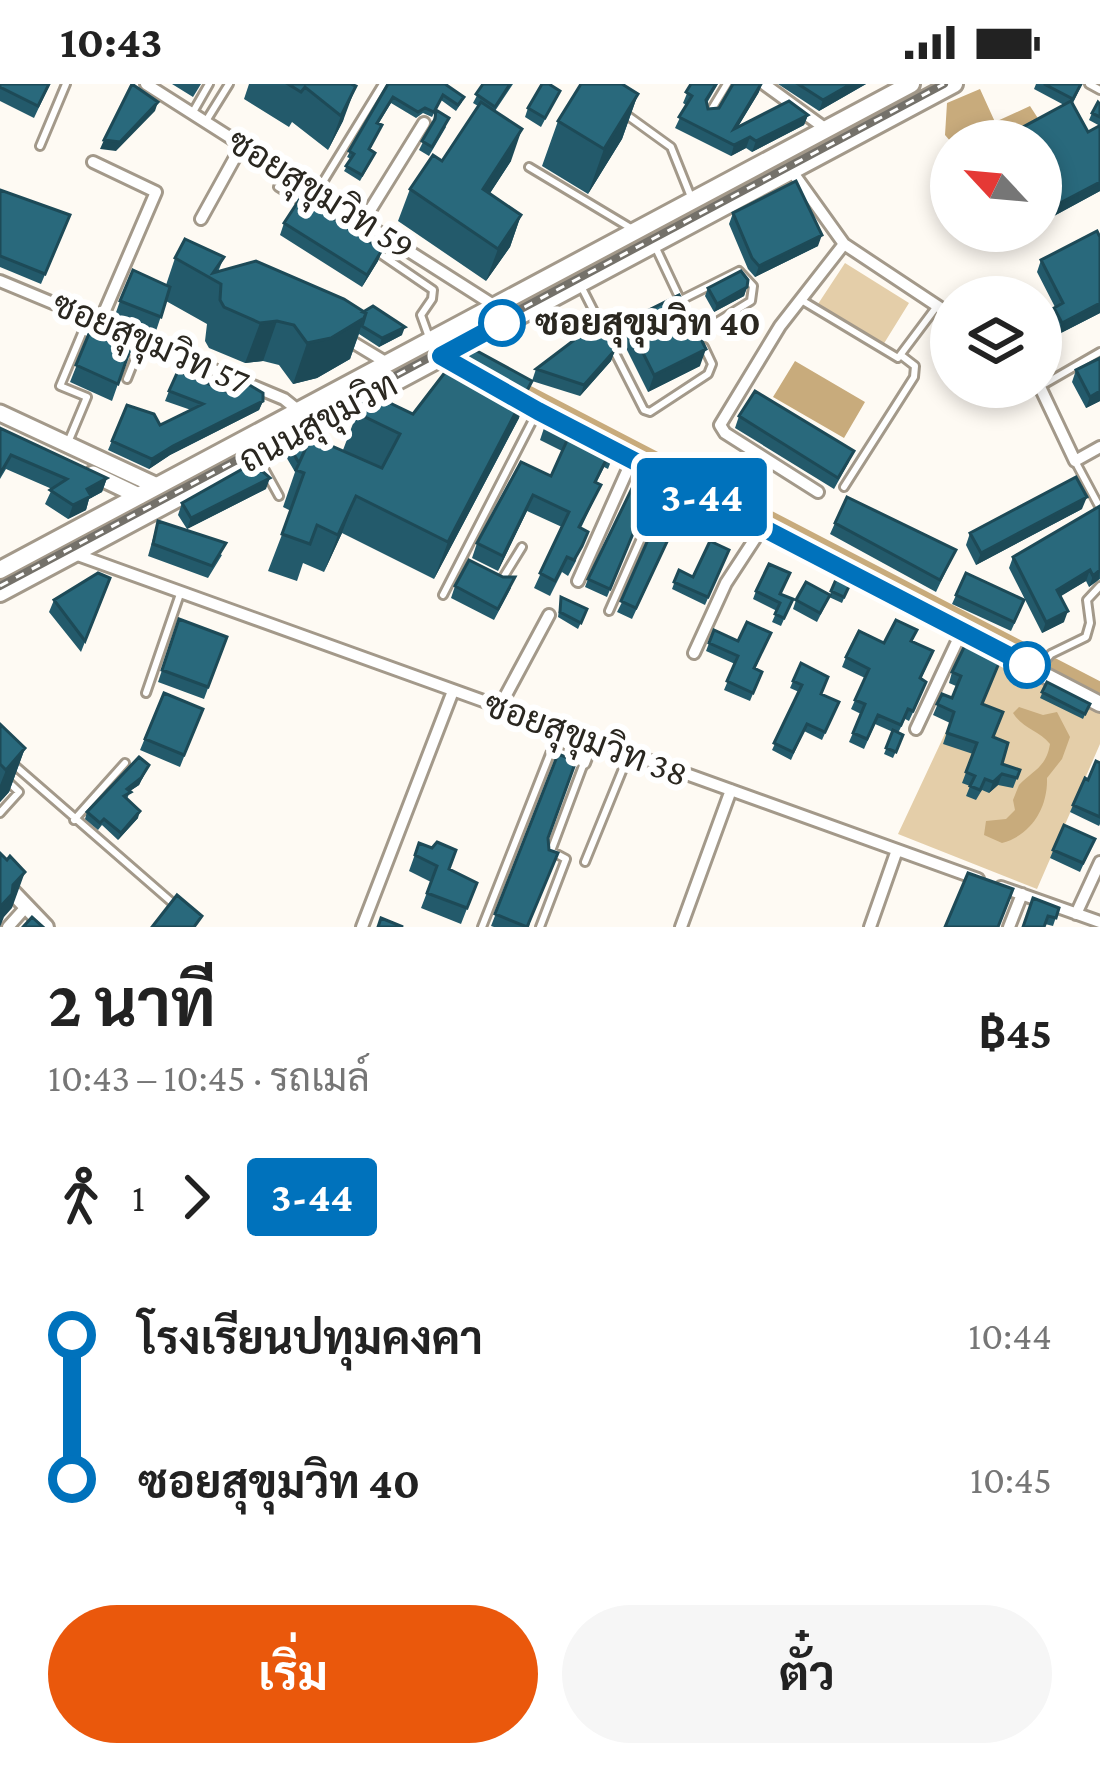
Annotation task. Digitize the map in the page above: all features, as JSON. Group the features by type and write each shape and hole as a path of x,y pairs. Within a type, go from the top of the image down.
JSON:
{"main road":[{"name":"ถนนสุขุมวิท","path":"162,494 256,455 436,348 495,306 910,84"},
{"name":"ถนนสุขุมวิท","path":"0,570 162,494 299,410 387,363 436,348 580,283 954,84"},
{"path":"826,129 836,146"},
{"path":"0,413 162,494"},
{"path":"0,430 143,504"},
{"name":"ถนนสุขุมวิท","path":"0,592 73,553 143,504"}],"street":[{"name":"ซอยสุขุมวิท 59","path":"146,84 495,306"},
{"path":"764,84 826,129"},
{"path":"364,220 424,123"},
{"path":"201,219 242,143"},
{"path":"93,162 156,192 100,322"},
{"path":"791,170 844,244 930,301"},
{"path":"818,492 720,428 800,299 844,244"},
{"name":"ซอยสุขุมวิท 57","path":"0,280 137,335 284,399 299,410"},
{"path":"340,334 387,363"},
{"path":"436,348 465,369"},
{"path":"500,389 575,430"},
{"path":"1050,408 1075,461 1100,448"},
{"path":"594,440 1100,704"},
{"path":"578,581 632,460"},
{"path":"694,653 725,583 762,528"},
{"name":"ซอยสุขุมวิท 38","path":"73,553 1100,922"},
{"path":"208,621 213,605"},
{"path":"499,707 549,615"},
{"path":"916,729 962,631"},
{"path":"362,927 453,691"},
{"path":"681,927 730,790"},
{"path":"870,927 897,850"},
{"path":"1076,914 1100,862"},
{"path":"0,879 46,927"},
{"path":"1009,927 1022,894"},
{"path":"8,927 26,907"}],"lane":[{"path":"40,146 66,84"},
{"path":"192,112 209,84"},
{"path":"206,121 229,84"},
{"path":"318,190 383,84"},
{"path":"710,114 727,84"},
{"path":"1089,84 1100,90"},
{"path":"608,103 671,147 693,200"},
{"path":"529,167 636,231"},
{"path":"278,187 315,211"},
{"path":"580,283 644,410 650,412 711,370 712,364 654,243"},
{"path":"370,248 433,290 421,315 436,348"},
{"path":"681,300 739,271 753,286 751,302 698,334"},
{"path":"800,299 915,366 914,377 844,488"},
{"path":"902,356 930,316"},
{"path":"68,443 87,397 60,386 82,331 98,337"},
{"path":"130,350 137,335"},
{"path":"114,344 137,354 127,379"},
{"path":"1062,374 1100,352"},
{"path":"443,595 538,411"},
{"path":"256,455 279,496"},
{"path":"1075,461 1099,506"},
{"path":"609,611 668,479"},
{"path":"656,506 677,516"},
{"path":"497,581 506,575 522,547"},
{"path":"1037,670 1051,654 1086,637 1090,623 1087,600 1100,586"},
{"path":"146,693 181,594"},
{"path":"540,927 566,860 551,851 594,742"},
{"path":"482,927 548,751 586,759"},
{"path":"0,752 182,912"},
{"path":"585,862 629,754"},
{"path":"74,820 125,763"},
{"path":"0,774 19,792 0,813"}],"shaded area":[{"path":"980,89 994,120 946,120 947,103"},
{"path":"1030,106 1039,120 999,120"},
{"path":"845,263 909,303 883,345 818,304"},
{"path":"795,361 865,402 844,438 773,397"},
{"path":"985,648 1100,708 1100,744 1037,889 898,834"},
{"path":"1019,707 1043,715 1057,712 1070,737 1062,759 1047,778 1045,799 1036,818 1022,834 1002,843 984,835 986,821 1006,819 1015,810 1019,785 1042,764 1050,744 1017,718 1013,713"}],"building":[{"path":"0,84 49,84 38,106"},
{"path":"132,84 158,102 120,142 104,140"},
{"path":"288,84 356,86 341,116 305,87 301,92"},
{"path":"388,84 445,84 464,97 458,105 443,95 434,112 425,108 418,112 393,97 377,123 382,125 369,149 375,153 362,175 346,166 354,154 349,151"},
{"path":"483,84 510,84 495,107 476,94"},
{"path":"542,84 560,91 545,118 528,108"},
{"path":"581,84 622,84 638,94 604,149 558,121"},
{"path":"691,84 716,84 706,100 708,109 719,108 733,84 761,84 734,129 789,101 808,115 756,141 750,137 734,145 679,117 692,96 686,92"},
{"path":"798,84 851,84 823,100"},
{"path":"1044,84 1081,84 1073,99"},
{"path":"1071,101 1088,132 1099,126 1100,182 1062,202 1062,120 1036,120"},
{"path":"481,102 522,129 483,189 521,215 498,249 410,189 433,155 442,161"},
{"path":"436,110 449,118 432,147 422,141"},
{"path":"796,181 822,235 759,266 733,213"},
{"path":"0,190 70,215 45,274 0,256"},
{"path":"301,197 382,250 367,275 284,223"},
{"path":"1097,231 1100,237 1100,303 1062,323 1062,276 1049,276 1041,260"},
{"path":"185,239 224,257 213,273 256,261 344,299 366,313 364,318 331,338 307,343 294,325 260,323 224,307 221,284 175,258"},
{"path":"133,270 170,287 161,317 120,301"},
{"path":"741,271 747,287 717,304 708,288"},
{"path":"679,295 706,349 654,375 627,321"},
{"path":"373,306 405,327 382,338 362,326 363,312"},
{"path":"598,322 615,350 584,385 536,369"},
{"path":"93,324 133,341 118,384 76,365"},
{"path":"466,345 532,381 448,542 356,496 338,535 317,525 310,544 282,534 304,473 296,470 311,437 382,468 400,434 357,413 367,392 413,414"},
{"path":"1100,358 1100,391 1090,397 1076,370"},
{"path":"178,371 228,392 246,383 263,393 263,401 152,459 112,441 127,405 154,414 160,425 203,404 169,391"},
{"path":"755,391 854,451 838,478 739,416"},
{"path":"551,412 617,446 595,482 601,485 579,527 588,532 582,546 574,560 567,557 555,581 540,573 569,512 533,495 503,556 477,543 521,462 551,476 569,436 545,425"},
{"path":"0,428 107,478 87,489 91,496 73,505 50,490 67,479 11,455 0,474"},
{"path":"315,432 324,442 311,437 299,463 289,446"},
{"path":"253,463 270,478 191,518 182,503"},
{"path":"1076,477 1087,497 981,553 970,533"},
{"path":"636,480 652,488 610,589 588,579"},
{"path":"847,497 956,550 940,580 835,523"},
{"path":"1100,506 1100,570 1093,576 1090,570 1057,590 1068,611 1046,622 1013,557"},
{"path":"158,521 226,543 212,566 153,544"},
{"path":"662,523 673,529 636,608 621,601 651,533 656,535"},
{"path":"710,541 729,550 708,597 674,582 679,570 693,577"},
{"path":"469,560 503,577 515,577 498,609 455,586"},
{"path":"769,564 790,573 780,594 793,599 784,618 775,614 780,603 756,591"},
{"path":"98,573 110,578 85,641 54,600"},
{"path":"966,573 1024,600 1014,622 956,595"},
{"path":"838,575 852,580 844,597 831,591"},
{"path":"806,582 830,595 820,613 796,600"},
{"path":"561,597 587,609 581,623 560,612"},
{"path":"179,619 227,637 208,687 162,670"},
{"path":"896,620 917,630 911,641 933,651 920,678 926,682 901,725 878,715 867,739 853,733 865,704 855,700 869,669 846,657 859,631 884,643"},
{"path":"747,622 771,633 754,668 762,672 753,693 727,681 738,656 709,643 714,630 738,641"},
{"path":"969,637 996,650 992,660 999,663 982,704 1003,712 993,737 1008,743 1002,764 1020,770 1017,778 1002,774 993,782 985,779 980,790 970,786 975,776 966,772 977,743 947,733 954,712 937,704 942,694 952,698 961,676 952,672"},
{"path":"801,663 828,677 821,694 839,702 825,732 807,724 793,752 774,743 802,685 793,681"},
{"path":"1047,682 1090,704 1085,714 1042,692"},
{"path":"164,693 203,709 184,755 145,739"},
{"path":"0,724 25,748 6,770 0,764"},
{"path":"893,730 903,735 896,752 886,748"},
{"path":"558,754 576,761 548,838 549,850 558,853 527,927 495,914"},
{"path":"139,757 149,765 124,796 140,811 121,833 87,812"},
{"path":"1096,761 1100,763 1100,817 1073,805"},
{"path":"1064,825 1095,839 1083,863 1053,850"},
{"path":"437,842 456,850 449,869 477,883 467,908 427,893 437,866 415,855 419,843 432,848"},
{"path":"0,853 7,860 10,856 25,872 0,907"},
{"path":"968,873 1013,889 998,927 945,927"},
{"path":"177,895 202,916 194,927 152,927"},
{"path":"1033,898 1059,908 1056,918 1048,916 1044,927 1023,927"},
{"path":"32,917 43,927 23,927"},
{"path":"381,918 403,927 378,927"}],"waterway":[{"path":"518,386 1100,688"}],"railway":[{"path":"0,586 944,84"}],"bus line":[{"name":"3-44","path":"502,323 441,356 1027,665"}],"place":[{"name":"ซอยสุขุมวิท 40","path":"502,323"}]}
